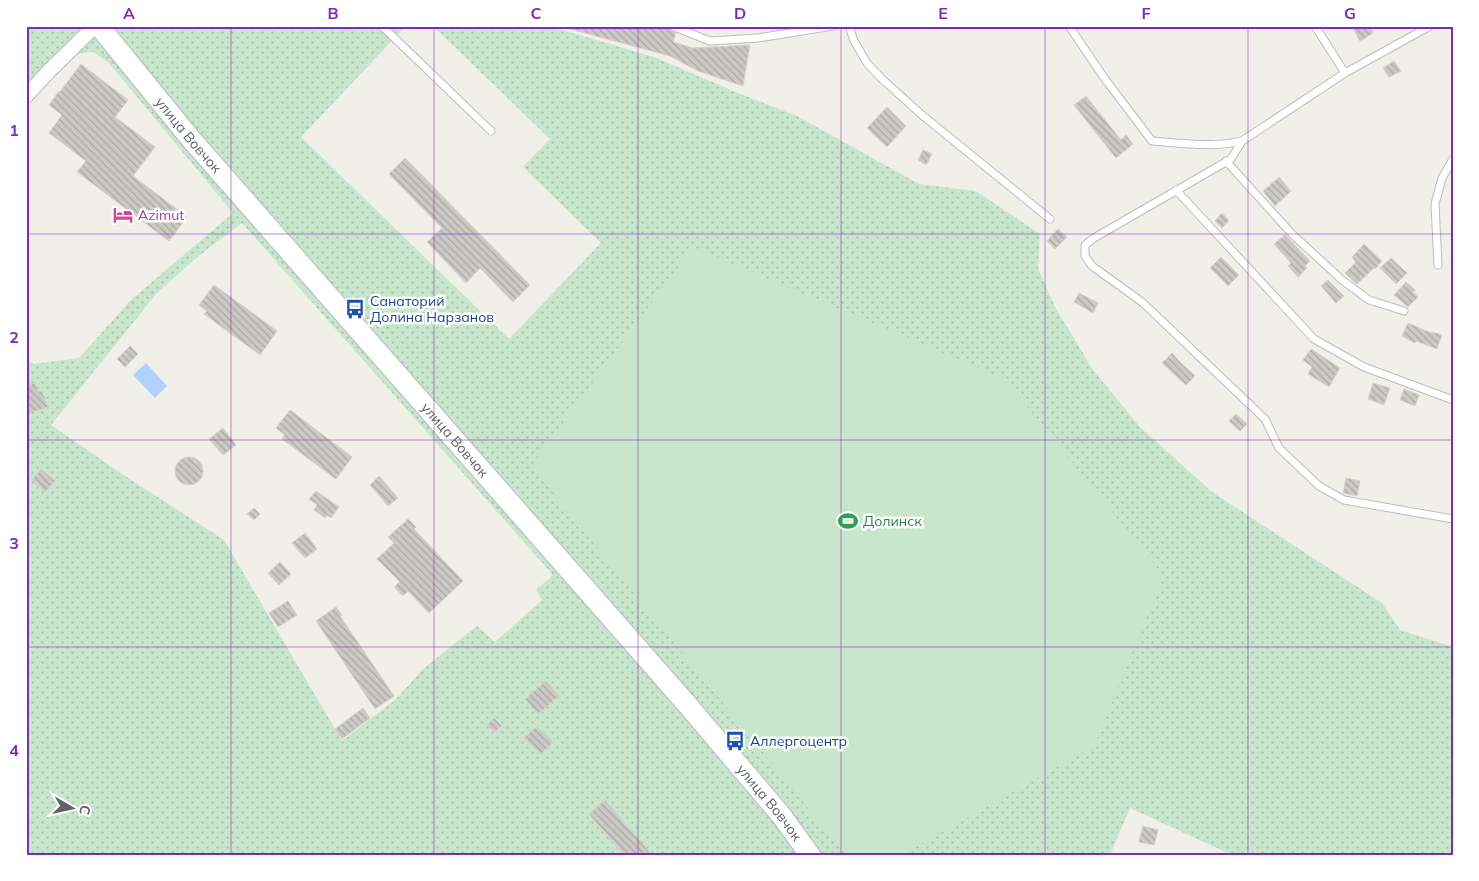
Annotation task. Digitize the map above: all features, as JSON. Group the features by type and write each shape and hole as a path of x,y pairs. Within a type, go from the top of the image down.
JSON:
{"street":[{"path":"26,96 95,26"},
{"name":"улица Вовчок","path":"99,26 190,138 696,715 781,815 810,855"}],"lane":[{"path":"382,26 491,131"},
{"path":"672,26 710,41 758,38 833,26"},
{"path":"849,26 854,41 867,63 881,78 922,115 1050,219"},
{"path":"1069,26 1152,141 1216,145 1242,141 1345,73 1430,26"},
{"path":"1315,26 1345,73"},
{"path":"1242,141 1226,162 1094,238 1085,246 1085,256 1092,266 1142,302 1265,419 1279,448 1319,486 1344,500 1453,519"},
{"path":"1438,265 1435,204 1442,178 1453,158"},
{"path":"1226,162 1292,234 1342,280 1369,300 1404,311"},
{"path":"1176,190 1314,339 1364,367 1453,400"}],"green space":[{"path":"26,26 406,26 301,137 509,339 601,243 523,167 550,139 433,26 549,26 654,57 797,116 919,184 976,191 1040,234 1038,268 1055,307 1093,370 1140,427 1212,492 1382,603 1400,630 1453,647 1453,855 1232,855 1130,808 1110,855 26,855 26,360 34,364 79,358 132,299 233,213 109,63 94,52 78,54 65,62 42,85 26,106","holes":["242,223 553,575 536,590 542,600 495,642 477,626 423,669 396,699 342,741 224,540 122,474 51,425 156,294 196,258"]},
{"name":"Долинск","path":"693,247 1005,379 1164,576 1094,746 901,855 846,855 531,466"}],"water":[{"path":"146,363 167,386 155,398 133,375"}],"building":[{"path":"571,26 663,26 676,33 673,42 693,48 750,45 743,86 698,71 670,56 570,29"},
{"path":"1352,26 1370,26 1373,33 1360,41"},
{"path":"1394,61 1401,71 1389,77 1383,68"},
{"path":"81,64 128,100 115,117 155,147 133,176 187,217 169,241 77,172 86,161 49,133 62,115 49,105"},
{"path":"1086,96 1121,140 1126,135 1133,144 1116,158 1074,105"},
{"path":"887,107 906,126 887,147 867,128"},
{"path":"923,150 932,154 926,165 918,160"},
{"path":"405,158 530,285 513,302 480,268 466,283 427,242 442,228 389,174"},
{"path":"1279,177 1291,191 1275,206 1263,191"},
{"path":"1222,213 1229,220 1222,228 1215,221"},
{"path":"1058,229 1067,237 1055,249 1047,241"},
{"path":"1285,235 1310,261 1305,266 1307,268 1298,277 1288,266 1291,263 1274,244"},
{"path":"1364,244 1382,261 1357,284 1345,273 1356,262 1352,257"},
{"path":"1221,257 1239,275 1228,286 1210,268"},
{"path":"1391,258 1407,273 1396,284 1380,268"},
{"path":"1328,280 1344,296 1336,303 1321,286"},
{"path":"1406,282 1415,290 1413,292 1418,297 1408,307 1394,295"},
{"path":"214,285 277,331 260,355 204,314 207,311 199,305"},
{"path":"1079,293 1098,303 1093,313 1074,302"},
{"path":"1408,323 1431,333 1442,335 1437,349 1416,341 1415,343 1402,336"},
{"path":"130,346 138,354 125,367 117,359"},
{"path":"1311,349 1340,368 1329,387 1308,374 1312,367 1303,360"},
{"path":"1172,353 1195,376 1186,385 1162,363"},
{"path":"35,383 38,392 42,391 48,407 26,414 26,386"},
{"path":"1373,383 1390,388 1384,405 1368,399"},
{"path":"1404,389 1419,395 1415,406 1400,400"},
{"path":"290,410 352,457 336,479 282,439 285,435 276,428"},
{"path":"1236,414 1247,424 1240,431 1229,421"},
{"path":"223,428 236,445 223,455 209,439"},
{"path":"189,457 199,461 203,471 199,481 189,485 179,481 175,471 179,461"},
{"path":"41,469 55,481 45,492 32,480"},
{"path":"379,476 398,498 388,506 370,485"},
{"path":"1346,478 1360,481 1357,496 1343,493"},
{"path":"316,491 339,507 331,518 327,515 325,518 314,510 317,505 309,499"},
{"path":"254,508 260,514 254,520 247,514"},
{"path":"408,519 416,527 414,529 463,581 429,613 408,591 403,596 394,587 400,582 377,559 394,543 388,537"},
{"path":"305,533 317,549 305,558 292,543"},
{"path":"280,562 291,574 279,585 268,573"},
{"path":"288,601 297,615 278,627 269,613"},
{"path":"336,607 342,615 340,616 394,696 375,709 316,621"},
{"path":"546,681 559,696 538,714 525,699"},
{"path":"363,708 370,718 342,739 335,729"},
{"path":"494,718 502,726 494,732 487,725"},
{"path":"537,726 553,742 541,754 524,738"},
{"path":"605,800 652,855 624,855 589,814"},
{"path":"1143,826 1158,830 1154,845 1139,842"}],"place":[{"name":"Azimut","path":"123,215"},
{"name":"Санаторий Долина Нарзанов","path":"355,309"},
{"name":"Долинск","path":"848,521"},
{"name":"Аллергоцентр","path":"735,741"}]}
